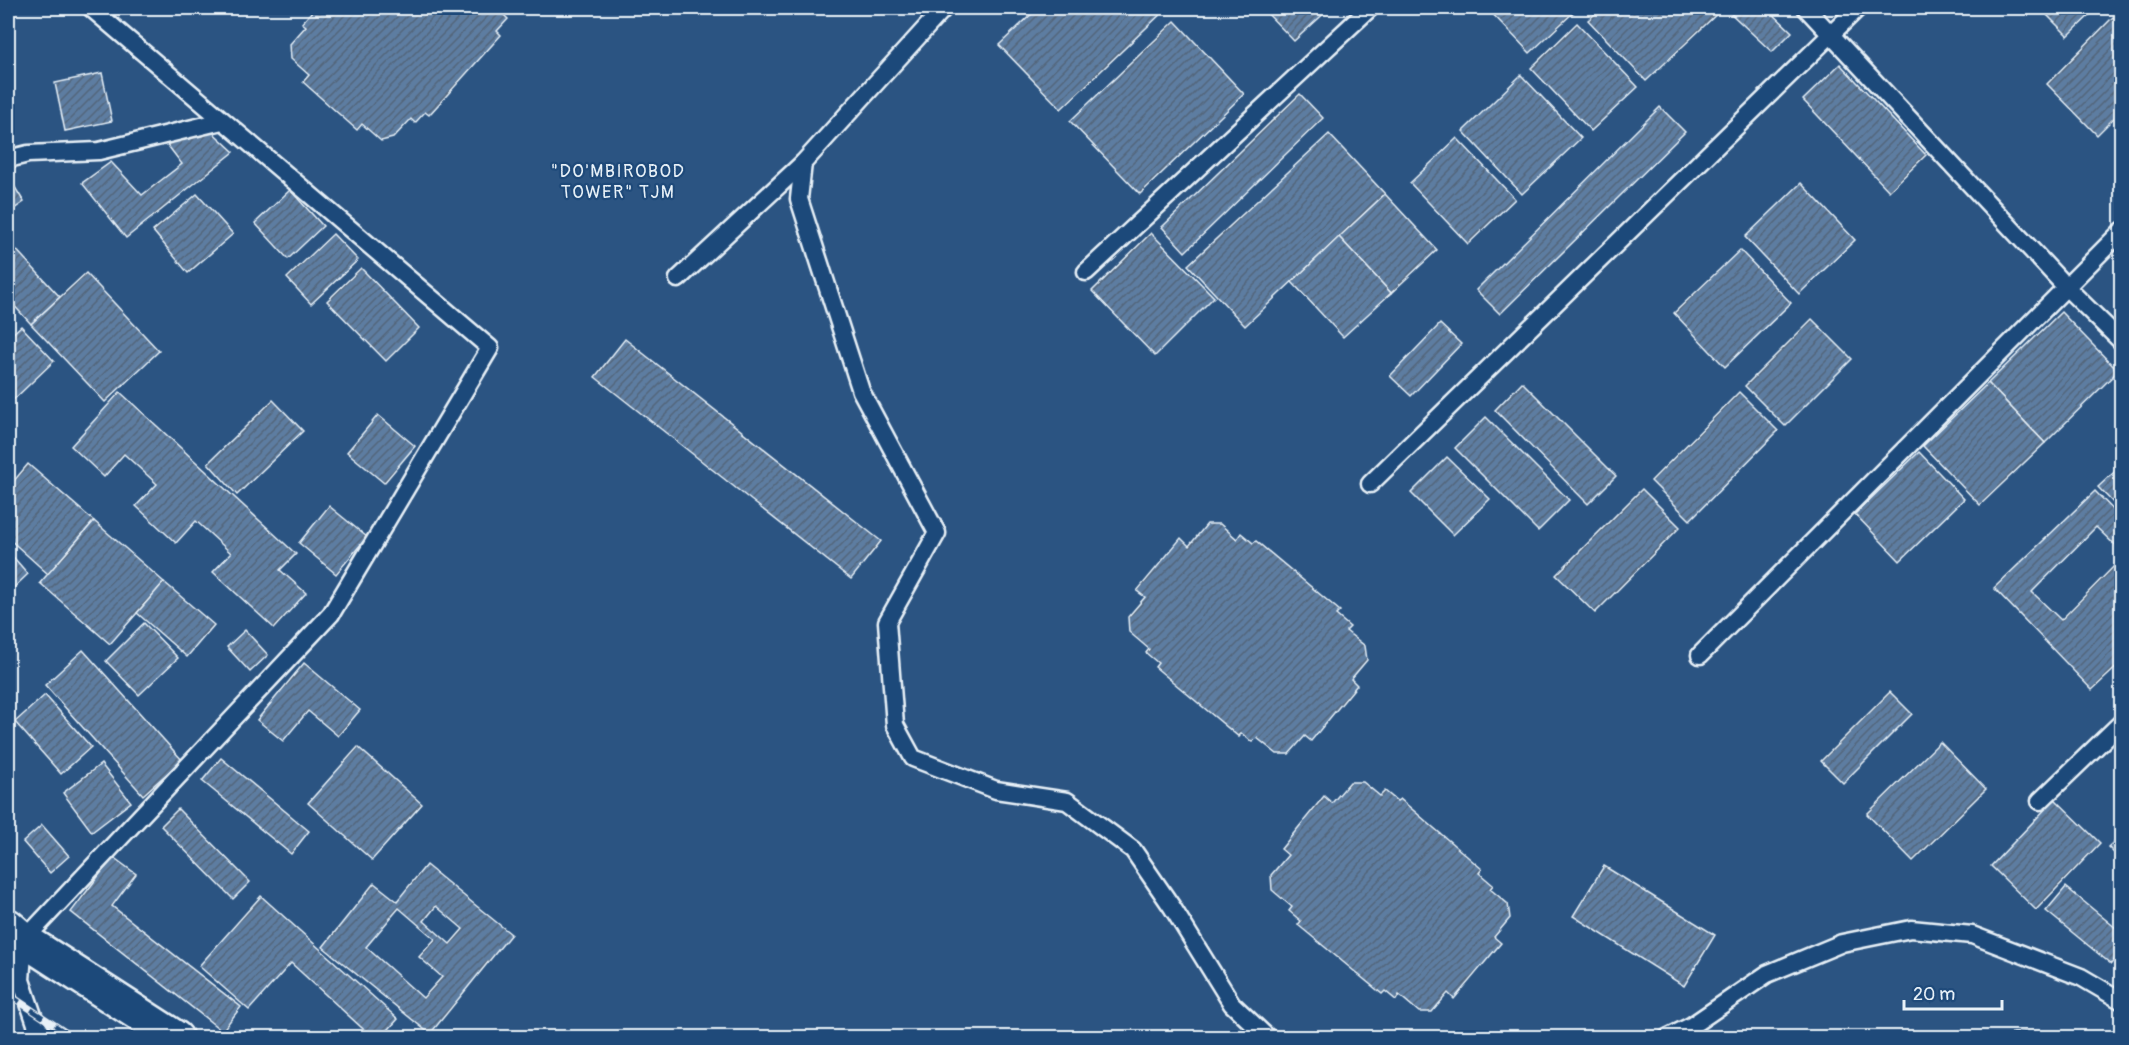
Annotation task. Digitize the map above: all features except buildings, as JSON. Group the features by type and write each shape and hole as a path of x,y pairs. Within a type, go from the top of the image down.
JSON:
{"street":[{"path":"16,933 176,1038"}],"lane":[{"path":"45,1038 36,1024 21,980 16,933 331,614 490,348 91,8"},
{"path":"678,279 803,163 944,8"},
{"path":"1086,272 1370,8"},
{"path":"1806,8 2066,287 2121,342"},
{"path":"1370,484 1858,8"},
{"path":"8,159 28,154 99,151 222,121"},
{"path":"803,163 799,199 861,391 938,533 887,622 896,725 913,758 996,790 1067,801 1134,850 1232,1004 1268,1038"},
{"path":"1700,654 2121,231"},
{"path":"2040,801 2121,723"},
{"path":"1668,1038 1691,1026 1767,974 1842,943 1911,929 1972,935 2081,977 2121,1001"}],"railway":[{"path":"8,994 74,1038"}],"district":[{"name":"\"DO'MBIROBOD TOWER\" TJM","path":"618,181"}]}
